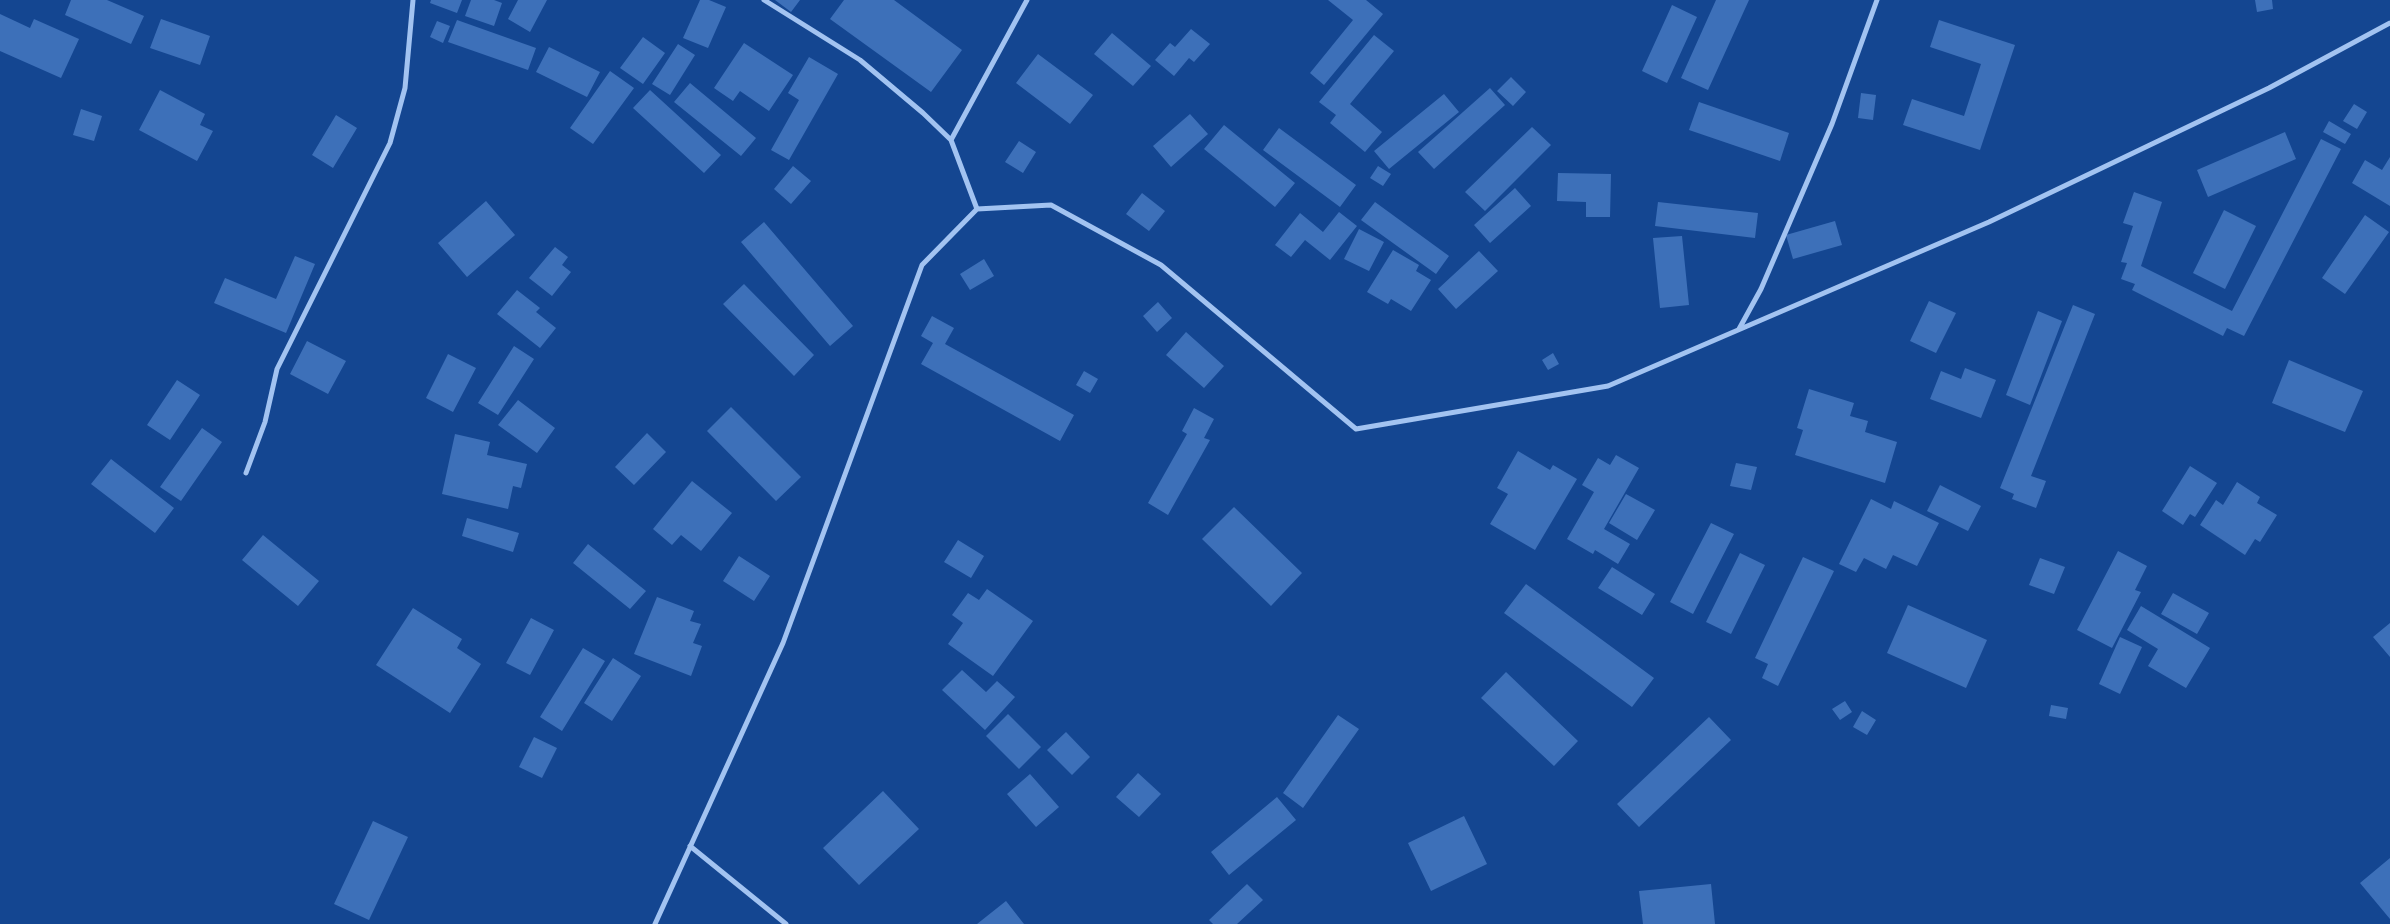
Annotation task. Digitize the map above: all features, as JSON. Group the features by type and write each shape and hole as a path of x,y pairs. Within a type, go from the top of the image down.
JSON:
{"street":[{"path":"246,473 265,422 277,369 390,143 404,88 413,0"},
{"path":"764,0 860,60 923,113 951,140 977,210"},
{"path":"951,140 1027,0"},
{"path":"1738,330 1760,288 1832,124 1877,0"},
{"path":"656,924 783,643 922,265 977,210 1051,205 1161,265 1356,429 1608,386 1997,218 2269,88 2390,23"},
{"path":"690,846 786,924"}],"building":[{"path":"71,0 107,0 144,16 131,44 65,15"},
{"path":"431,0 462,0 457,13 430,3"},
{"path":"471,0 494,0 502,3 494,26 465,16"},
{"path":"518,0 547,0 530,32 508,19"},
{"path":"700,0 709,0 726,7 708,48 683,38"},
{"path":"775,0 800,0 791,12"},
{"path":"844,0 894,0 962,50 931,92 830,19"},
{"path":"1328,0 1366,0 1383,14 1324,85 1310,73 1353,20"},
{"path":"1716,0 1749,0 1708,90 1681,78"},
{"path":"2255,0 2272,0 2273,9 2257,12"},
{"path":"1672,5 1697,17 1667,83 1642,71"},
{"path":"0,14 30,28 34,19 79,39 61,78 0,51"},
{"path":"161,19 210,36 200,65 150,48"},
{"path":"457,20 536,48 528,70 448,42"},
{"path":"1939,20 2015,45 1980,150 1903,125 1912,99 1964,116 1981,64 1930,47"},
{"path":"437,21 450,26 443,43 430,37"},
{"path":"1191,29 1210,44 1194,62 1189,58 1174,76 1155,60 1170,43 1175,47"},
{"path":"1112,33 1151,66 1133,86 1094,54"},
{"path":"1374,35 1394,51 1350,104 1382,132 1365,152 1330,123 1336,115 1319,102"},
{"path":"643,37 665,53 643,84 620,68"},
{"path":"744,43 793,75 769,111 740,91 733,101 714,88"},
{"path":"678,44 695,55 670,95 652,84"},
{"path":"549,47 600,72 587,97 536,72"},
{"path":"1038,54 1093,95 1070,124 1016,83"},
{"path":"809,57 838,74 789,160 771,150 799,100 788,93"},
{"path":"610,71 634,88 593,144 570,128"},
{"path":"1511,77 1526,92 1513,106 1497,91"},
{"path":"690,83 756,138 741,156 674,102"},
{"path":"1490,88 1505,105 1434,169 1418,152"},
{"path":"160,90 205,114 200,125 213,131 197,161 139,130"},
{"path":"650,90 721,155 704,173 633,108"},
{"path":"1861,93 1876,95 1873,120 1858,118"},
{"path":"1444,94 1459,112 1389,169 1374,151"},
{"path":"1699,102 1789,133 1780,161 1689,130"},
{"path":"2354,104 2367,112 2357,129 2343,121"},
{"path":"81,109 102,116 94,141 73,135"},
{"path":"1190,114 1208,134 1171,167 1153,146"},
{"path":"336,115 357,128 333,168 312,155"},
{"path":"2329,121 2351,134 2345,144 2323,132"},
{"path":"1224,125 1295,183 1275,207 1204,149"},
{"path":"1532,127 1551,145 1485,211 1465,192"},
{"path":"1279,128 1356,185 1340,207 1263,150"},
{"path":"2285,132 2296,159 2208,197 2197,170"},
{"path":"2321,139 2341,149 2244,336 2227,328 2223,336 2132,290 2135,284 2121,279 2127,263 2121,262 2133,226 2123,223 2134,192 2162,202 2141,266 2232,311"},
{"path":"1019,141 1036,152 1023,173 1005,162"},
{"path":"2390,157 2390,206 2352,183 2365,160 2382,170"},
{"path":"793,166 811,181 791,204 774,189"},
{"path":"1378,166 1391,174 1383,186 1370,178"},
{"path":"1558,173 1611,174 1610,217 1586,217 1586,202 1557,201"},
{"path":"1515,188 1531,206 1490,243 1474,225"},
{"path":"1142,193 1165,211 1149,231 1126,214"},
{"path":"486,201 515,235 467,277 438,243"},
{"path":"1375,202 1449,256 1436,274 1361,220"},
{"path":"1658,202 1758,213 1755,238 1655,226"},
{"path":"2224,210 2256,226 2225,289 2193,273"},
{"path":"1339,212 1357,226 1330,260 1305,240 1291,257 1275,245 1300,213 1323,232"},
{"path":"2365,215 2389,232 2345,294 2322,278"},
{"path":"1835,221 1842,245 1793,259 1786,235"},
{"path":"764,222 853,326 830,346 741,242"},
{"path":"1359,229 1384,242 1369,271 1344,259"},
{"path":"1682,236 1689,305 1660,308 1653,238"},
{"path":"555,247 568,257 562,265 571,272 552,296 529,278"},
{"path":"1393,250 1419,265 1416,271 1431,280 1411,311 1391,299 1388,304 1367,292"},
{"path":"1479,251 1498,271 1456,309 1438,289"},
{"path":"295,256 315,264 286,333 214,303 225,278 276,299"},
{"path":"984,259 994,276 970,290 960,274"},
{"path":"744,284 814,355 794,376 723,304"},
{"path":"517,290 540,308 536,312 556,328 540,348 497,314"},
{"path":"1929,301 1956,313 1936,353 1910,341"},
{"path":"1158,302 1172,318 1157,332 1143,316"},
{"path":"2073,305 2095,314 2031,476 2046,481 2036,508 2012,499 2014,494 2000,488"},
{"path":"2038,311 2062,321 2030,405 2006,395"},
{"path":"932,316 954,328 945,344 1074,415 1060,441 921,364 933,343 921,336"},
{"path":"1186,332 1224,366 1204,388 1166,355"},
{"path":"307,341 346,361 328,394 290,374"},
{"path":"514,346 534,359 498,415 478,403"},
{"path":"1553,353 1559,364 1548,370 1542,360"},
{"path":"448,354 476,368 453,412 426,398"},
{"path":"2289,360 2363,391 2345,432 2272,403"},
{"path":"1965,368 1996,380 1981,418 1930,399 1941,371 1961,379"},
{"path":"1084,371 1098,379 1090,393 1076,385"},
{"path":"177,380 200,395 170,440 147,425"},
{"path":"1809,389 1854,403 1850,416 1868,421 1865,432 1897,442 1885,483 1795,455 1803,430 1797,428"},
{"path":"518,400 555,428 537,453 498,425"},
{"path":"731,407 801,477 776,501 707,431"},
{"path":"1194,408 1214,419 1204,438 1210,440 1168,515 1148,503 1187,434 1182,431"},
{"path":"202,428 222,442 181,501 160,487"},
{"path":"647,433 666,452 634,485 615,467"},
{"path":"455,434 490,442 487,455 527,464 521,488 513,486 508,509 442,494"},
{"path":"1518,451 1550,470 1553,465 1577,479 1535,550 1490,524 1508,494 1497,488"},
{"path":"1616,455 1639,468 1604,529 1630,544 1618,564 1595,550 1593,554 1567,539 1594,492 1582,485 1598,458 1610,465"},
{"path":"111,459 174,508 155,533 91,484"},
{"path":"1736,463 1757,467 1751,490 1730,486"},
{"path":"2190,466 2217,483 2195,517 2190,514 2183,525 2162,511"},
{"path":"692,481 732,513 701,551 681,535 672,545 653,529"},
{"path":"2237,482 2260,497 2257,503 2277,515 2260,542 2255,539 2245,555 2200,525 2216,500 2223,505"},
{"path":"1940,485 1981,506 1968,531 1927,511"},
{"path":"1626,494 1655,510 1637,540 1609,523"},
{"path":"1871,499 1891,509 1894,501 1939,523 1917,566 1893,555 1886,569 1864,558 1856,572 1839,564"},
{"path":"1234,507 1302,573 1271,606 1202,539"},
{"path":"467,518 519,533 513,552 462,536"},
{"path":"1711,523 1734,534 1693,614 1670,602"},
{"path":"263,535 319,581 298,606 242,560"},
{"path":"958,540 984,556 971,578 944,562"},
{"path":"588,544 646,591 630,609 573,563"},
{"path":"2118,551 2147,566 2135,590 2141,592 2112,648 2077,630"},
{"path":"1740,553 1765,565 1731,634 1706,622"},
{"path":"739,556 770,576 754,601 723,581"},
{"path":"1803,557 1834,571 1778,686 1762,678 1768,664 1755,658"},
{"path":"2040,558 2065,567 2054,594 2029,585"},
{"path":"1612,567 1655,594 1642,615 1598,588"},
{"path":"1526,584 1654,678 1632,707 1504,613"},
{"path":"987,589 1033,621 993,676 948,644 963,623 952,615 968,593 979,600"},
{"path":"2173,593 2209,613 2197,634 2161,614"},
{"path":"657,597 694,611 690,621 701,624 693,643 702,646 691,676 634,654"},
{"path":"1908,605 1987,640 1966,688 1887,653"},
{"path":"2141,606 2210,648 2186,688 2148,666 2158,649 2127,630"},
{"path":"413,608 462,639 457,648 481,664 450,713 376,665"},
{"path":"531,618 554,630 530,675 506,663"},
{"path":"2390,623 2390,657 2373,637"},
{"path":"2120,637 2142,647 2120,694 2099,684"},
{"path":"583,648 605,661 562,731 540,717"},
{"path":"613,658 641,676 612,721 584,703"},
{"path":"962,670 986,692 997,681 1015,697 985,730 942,690"},
{"path":"1506,672 1578,741 1554,766 1481,698"},
{"path":"1845,701 1852,712 1840,720 1832,709"},
{"path":"2051,705 2068,708 2066,719 2049,716"},
{"path":"1862,711 1876,720 1867,735 1853,727"},
{"path":"1008,714 1041,747 1019,769 986,736"},
{"path":"1338,715 1359,729 1303,808 1283,793"},
{"path":"1709,717 1731,740 1639,827 1617,804"},
{"path":"1066,732 1090,757 1072,775 1047,750"},
{"path":"534,737 557,748 542,778 519,767"},
{"path":"1138,773 1161,794 1139,817 1116,797"},
{"path":"1030,774 1059,807 1036,827 1007,794"},
{"path":"883,791 919,829 859,885 823,848"},
{"path":"1277,797 1296,820 1229,875 1211,852"},
{"path":"1464,816 1487,864 1431,891 1408,843"},
{"path":"373,821 408,837 369,920 334,904"},
{"path":"2390,858 2390,919 2360,883"},
{"path":"1247,884 1263,900 1237,924 1213,924 1209,920"},
{"path":"1711,884 1715,924 1643,924 1639,891"},
{"path":"1006,901 1024,924 977,924"}]}
